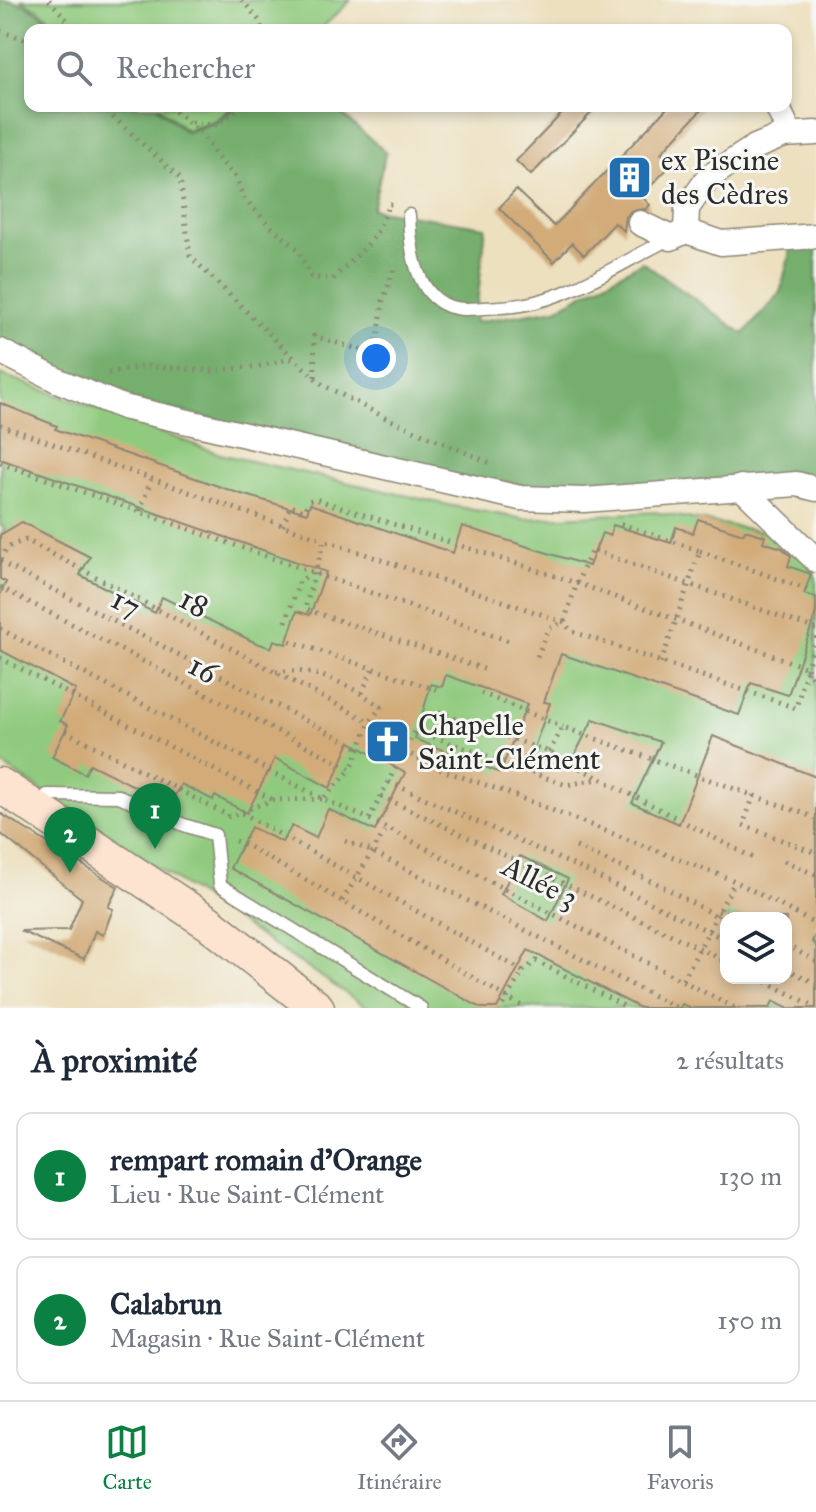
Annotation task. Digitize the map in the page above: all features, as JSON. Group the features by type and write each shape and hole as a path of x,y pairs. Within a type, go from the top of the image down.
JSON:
{"main road":[{"path":"0,785 209,923 317,1008"}],"street":[{"path":"780,112 785,123 784,135"},
{"path":"678,235 687,208 709,177 755,147 784,135 816,133"},
{"path":"640,223 678,235 721,243 816,236"},
{"path":"0,351 59,381 123,407 520,498 584,500 797,484 816,489"},
{"path":"741,487 816,560"}],"lane":[{"path":"404,215 419,274 428,291 443,304 462,309 522,305 565,291 678,235"},
{"path":"47,795 119,796 184,825 215,835 220,885 421,1008"}],"path":[{"path":"49,0 71,24"},
{"path":"242,0 260,24"},
{"path":"0,31 24,39"},
{"path":"108,112 180,178 190,256 323,385"},
{"path":"177,112 190,122 236,178 244,198 269,225 298,249 311,277 333,279 367,246 388,204 399,205 404,215"},
{"path":"190,122 216,125 234,112"},
{"path":"315,378 314,336 367,352 373,350 378,338 383,301 397,262"},
{"path":"59,381 71,370 100,374 145,366 213,371 289,359 323,385 386,418 497,466"},
{"path":"0,425 564,622 571,631 796,708 816,637"},
{"path":"0,463 512,642"},
{"path":"140,511 151,480"},
{"path":"283,526 290,506 304,511 309,501 315,499 577,583 807,668 816,683"},
{"path":"620,524 811,591"},
{"name":"18","path":"0,560 9,546 26,540 370,722"},
{"path":"324,540 305,609 484,669"},
{"path":"536,660 548,629 564,622 592,550 816,629"},
{"path":"661,663 700,551"},
{"name":"17","path":"0,560 359,748"},
{"path":"286,622 299,582 313,572"},
{"name":"16","path":"0,587 351,769"},
{"name":"Allée 3","path":"0,629 323,799 387,828 735,1008"},
{"path":"290,641 437,690"},
{"path":"0,658 273,800"},
{"path":"362,693 373,668"},
{"path":"184,825 242,813 273,800 323,799 351,769 370,722 381,707 362,693 336,681 291,669 275,672"},
{"path":"481,693 563,727 816,818"},
{"path":"439,712 549,752 757,860"},
{"path":"549,752 563,727"},
{"path":"369,819 415,730 566,785 599,779"},
{"path":"65,731 229,816"},
{"path":"404,751 439,769 518,796 735,881 815,924"},
{"path":"389,782 582,869 720,937"},
{"path":"754,795 743,825 816,853"},
{"path":"381,796 720,958"},
{"path":"242,813 523,971"},
{"path":"342,901 387,828"},
{"path":"215,835 246,845 525,1008"},
{"path":"345,841 371,851 677,1008"},
{"path":"576,847 720,915"},
{"path":"784,861 816,875"},
{"path":"683,980 735,881"},
{"path":"792,948 816,961"},
{"path":"501,1008 523,971 536,961 628,1008"},
{"path":"792,972 816,983"},
{"path":"771,984 816,1007"}],"green space":[{"path":"0,0 26,5 54,24 24,24 24,112 163,112 186,132 218,121 229,112 339,112 386,152 372,209 486,227 475,322 556,309 642,262 744,334 780,293 792,244 816,243 816,484 583,493 459,477 123,398 0,343"},
{"path":"20,0 351,0 326,24 57,24"},
{"path":"165,112 226,112 216,120 186,130"},
{"path":"0,374 220,454 453,506 524,519 654,512 775,534 809,560 816,578 816,1008 368,1008 0,763 0,535 5,529 0,525"}],"building":[{"path":"563,112 592,112 531,175 516,161"},
{"name":"ex Piscine des Cèdres","path":"663,112 699,112 661,153 672,164 641,196 650,205 646,209 631,211 626,217 624,231 615,223 584,255 572,243 554,262 499,208 516,190 554,226"},
{"path":"0,403 57,426 55,429 238,493 307,513 310,504 453,553 462,526 589,566 602,533 610,536 613,525 671,543 676,527 693,533 698,519 743,534 745,530 765,536 763,542 782,548 791,556 788,566 811,574 804,594 816,597 816,613 788,695 751,683 739,715 561,654 544,702 550,703 531,756 568,768 593,719 661,742 632,803 679,824 713,736 816,777 816,933 812,942 816,944 816,1008 787,1008 773,1001 770,1008 691,1008 682,1004 680,1008 640,1008 528,950 497,1008 481,1008 230,868 251,827 282,842 292,826 316,838 328,809 375,831 405,773 350,742 330,788 275,758 247,813 215,796 213,800 181,784 170,804 90,764 85,774 52,757 68,725 60,721 76,690 0,650 0,595 6,582 0,579 0,535 22,522 90,557 80,575 127,599 155,613 162,597 271,648 274,640 286,644 297,611 310,615 326,572 0,459","holes":["446,675 527,704 500,773 415,739 431,684 442,687","520,856 568,879 548,921 501,894"]},
{"path":"0,813 118,887 108,907 113,909 103,935 95,931 84,959 20,931 69,930 82,899 0,833"}],"place":[{"name":"ex Piscine des Cèdres","path":"630,177"},
{"name":"Chapelle Saint-Clément","path":"387,742"},
{"name":"rempart romain d'Orange","path":"155,849"},
{"name":"Calabrun","path":"70,873"}]}
